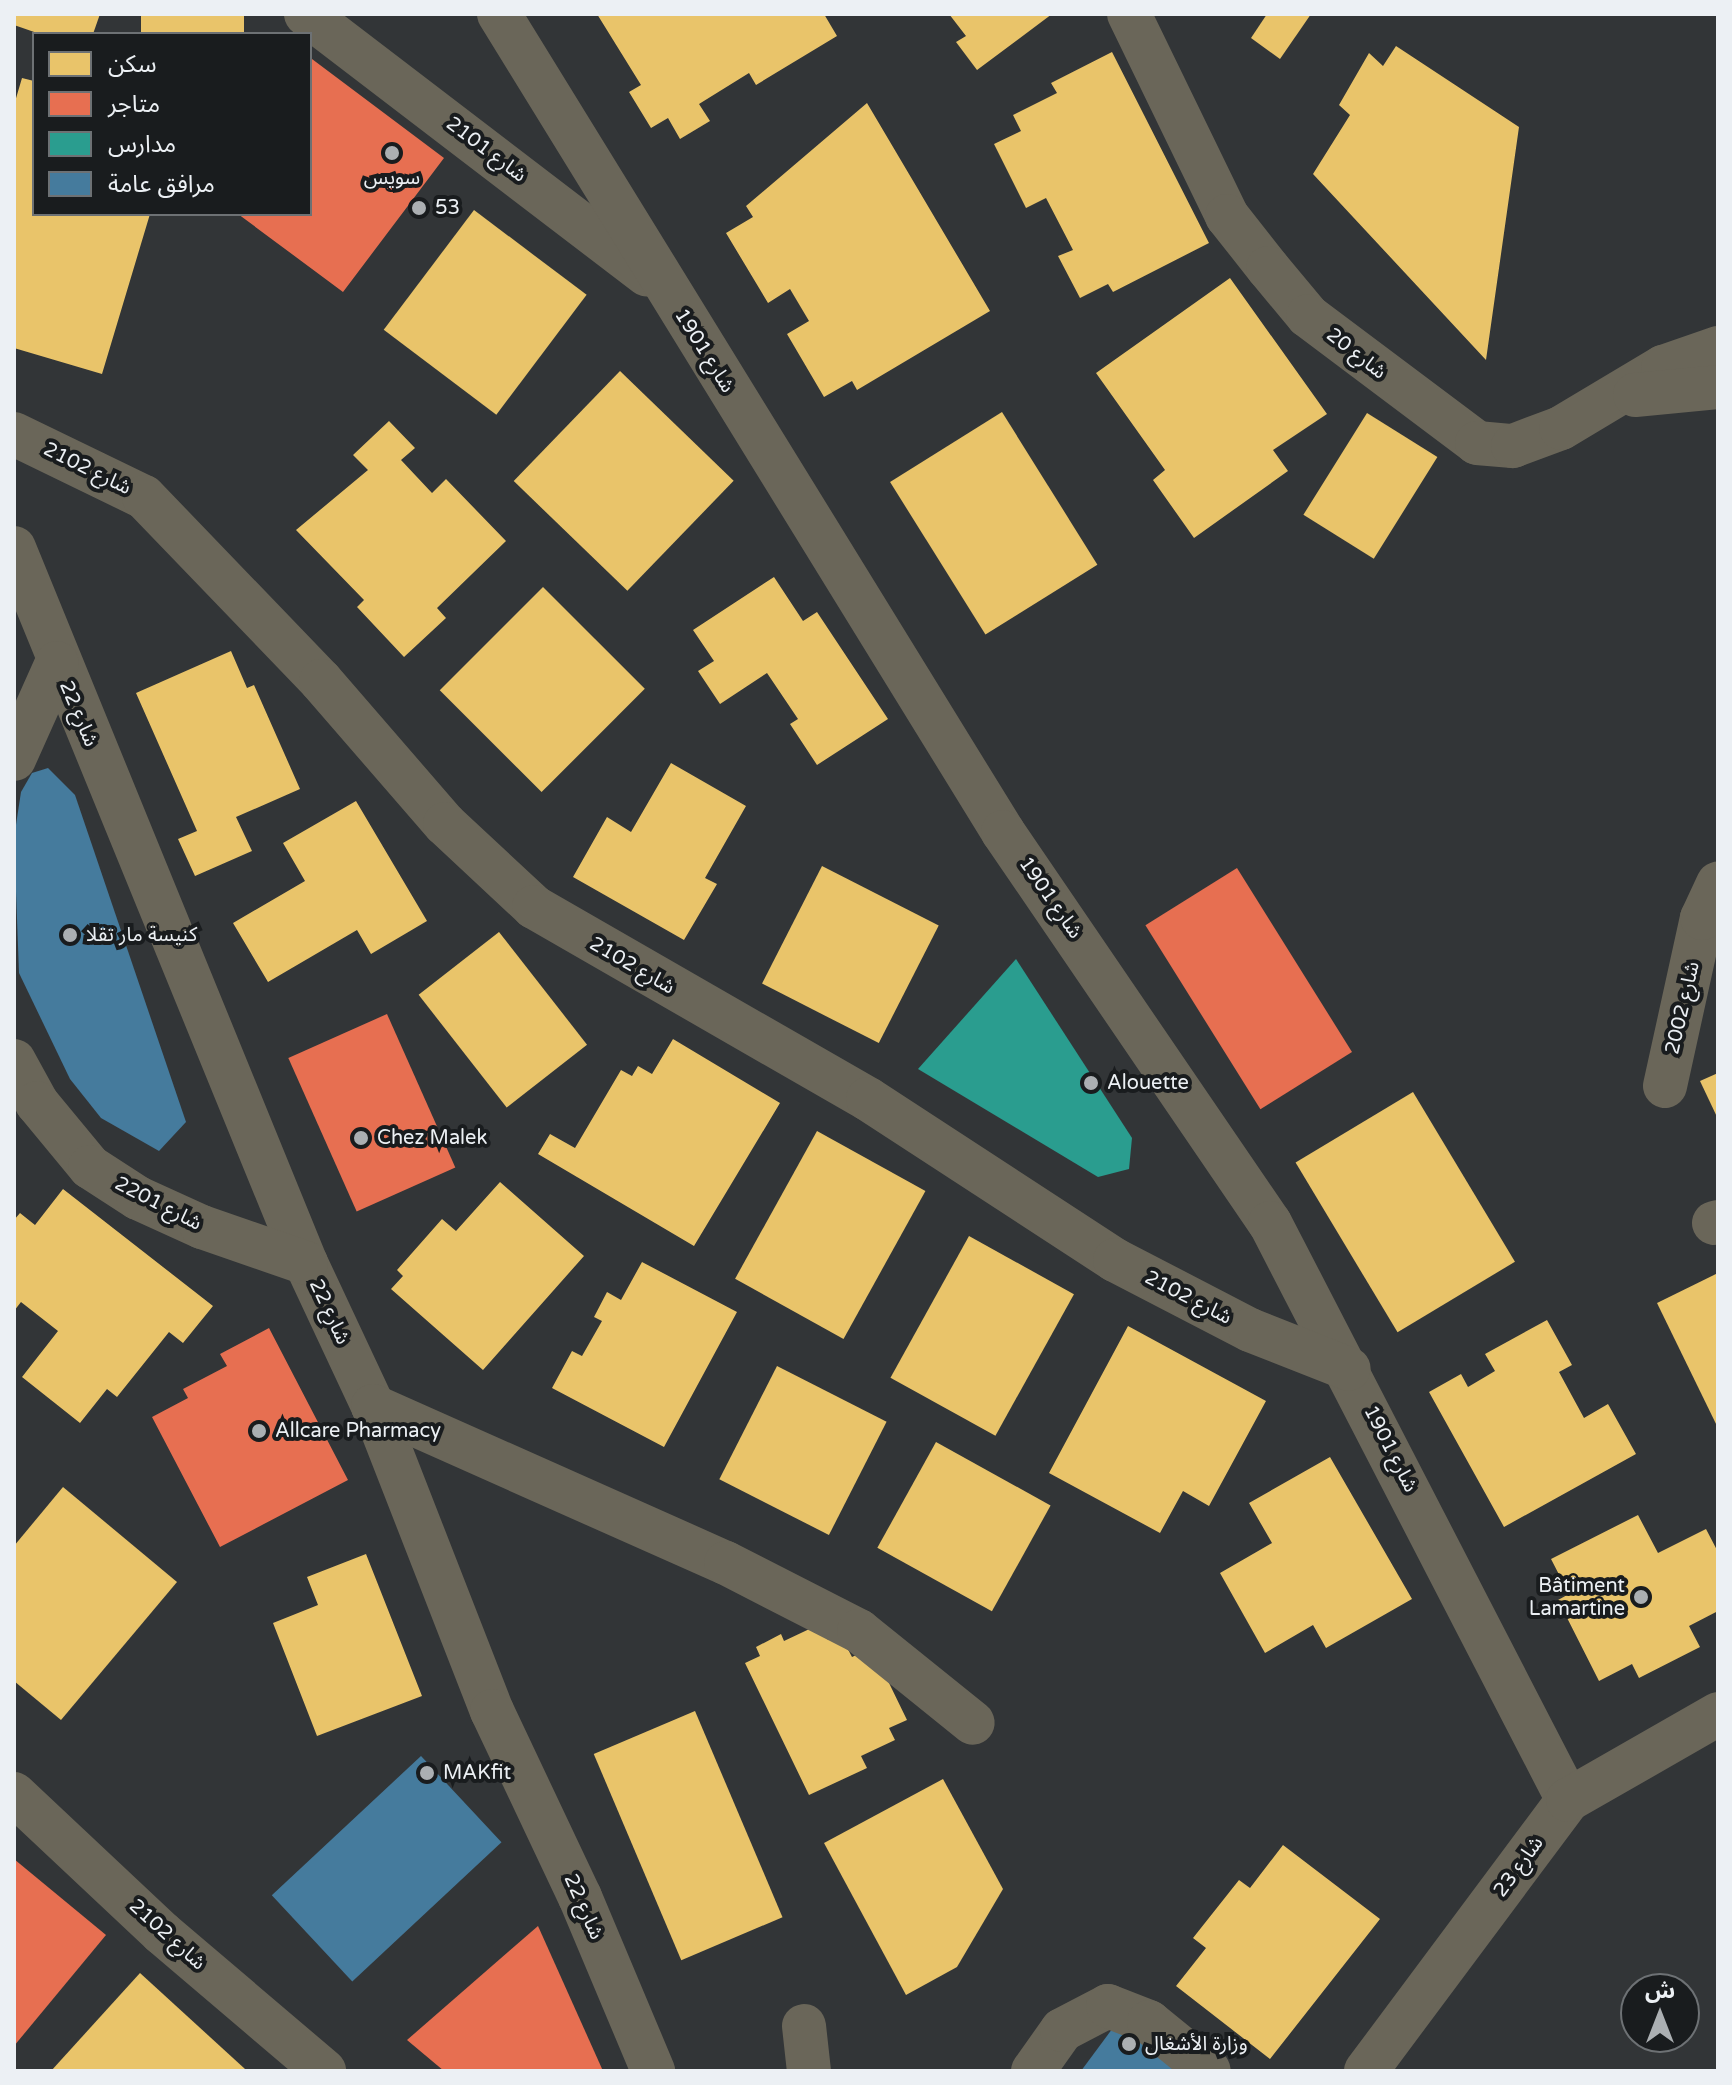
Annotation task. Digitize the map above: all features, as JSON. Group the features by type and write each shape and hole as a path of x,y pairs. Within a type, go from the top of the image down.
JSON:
{"street":[{"name":"شارع 2101","path":"306,14 665,289"},
{"name":"شارع 1901","path":"499,14 665,289 1003,832 1270,1223 1349,1369 1568,1800"},
{"name":"شارع 20","path":"1129,14 1227,216 1308,316 1477,443 1513,446 1561,428 1620,397 1663,367 1718,348"},
{"path":"1620,397 1718,387"},
{"name":"شارع 2102","path":"14,434 144,497 321,681 445,824 534,907 868,1099 1115,1260 1250,1330 1349,1369"},
{"name":"شارع 22","path":"14,548 57,663 306,1263 373,1406 492,1711 580,1897 653,2071"},
{"path":"14,759 57,663"},
{"name":"شارع 2002","path":"1665,1086 1702,918 1718,884"},
{"name":"شارع 2201","path":"14,1061 37,1103 90,1167 138,1198 202,1227 306,1263"},
{"path":"373,1406 726,1563 859,1631 973,1723"},
{"name":"شارع 23","path":"1366,2071 1568,1800 1718,1714"},
{"name":"شارع 2102","path":"14,1794 162,1933 324,2071"},
{"path":"1033,2071 1062,2030 1108,2006 1149,2022 1209,2071"},
{"path":"804,2026 809,2071"}],"building: سكن":[{"path":"14,14 100,14 94,32 34,32 14,25"},
{"path":"141,14 244,14 244,32 141,32"},
{"path":"597,14 824,14 837,36 756,85 749,73 699,104 710,121 680,139 668,118 651,128 629,92 641,85"},
{"path":"949,14 1052,14 977,70 956,42 966,36"},
{"path":"1267,14 1311,14 1280,59 1251,38"},
{"path":"1396,46 1519,127 1486,360 1313,174 1350,115 1339,105 1369,53 1383,66"},
{"path":"1112,52 1209,243 1113,292 1108,284 1080,298 1058,256 1073,250 1046,198 1026,208 994,144 1021,131 1013,115 1057,93 1051,83"},
{"path":"22,78 32,80 32,216 149,216 102,374 14,348 14,105"},
{"path":"867,103 990,311 857,390 852,381 824,397 787,334 809,321 790,289 768,303 726,233 753,217 746,206"},
{"path":"474,210 587,295 496,415 384,330"},
{"path":"1230,278 1327,414 1273,450 1288,471 1194,538 1153,480 1165,470 1096,373"},
{"path":"620,371 734,481 627,591 514,481"},
{"path":"1002,412 1097,565 985,635 890,482"},
{"path":"1367,413 1437,457 1374,559 1303,515"},
{"path":"389,421 415,448 401,460 432,493 446,479 506,541 437,608 446,618 404,657 357,607 364,600 296,530 368,470 353,455"},
{"path":"774,577 803,621 817,612 888,719 817,765 790,724 798,719 767,673 720,704 698,671 714,661 693,630"},
{"path":"543,587 645,689 542,792 440,690"},
{"path":"231,651 247,688 254,685 300,789 236,817 252,851 195,876 178,839 197,831 136,693"},
{"path":"671,763 746,806 705,878 717,884 684,940 573,877 607,817 631,832"},
{"path":"356,801 427,921 371,954 357,930 268,982 233,923 305,881 283,843"},
{"path":"822,866 939,925 879,1043 762,984"},
{"path":"499,932 587,1045 507,1107 419,995"},
{"path":"673,1039 780,1103 694,1246 538,1154 550,1134 575,1148 621,1070 632,1076 638,1066 652,1074"},
{"path":"1718,1073 1718,1119 1700,1081"},
{"path":"1413,1092 1515,1262 1398,1332 1296,1163"},
{"path":"817,1131 925,1191 844,1339 735,1279"},
{"path":"500,1182 584,1256 483,1370 391,1289 403,1276 397,1270 442,1219 456,1231"},
{"path":"63,1189 213,1306 183,1343 169,1332 117,1397 107,1389 80,1423 22,1377 58,1331 21,1302 14,1311 14,1220 20,1213 35,1225"},
{"path":"969,1236 1074,1294 995,1436 890,1378"},
{"path":"642,1262 737,1312 664,1447 552,1388 572,1351 582,1356 602,1321 594,1317 607,1292 621,1300"},
{"path":"1718,1273 1718,1428 1657,1303"},
{"path":"1547,1320 1572,1365 1559,1372 1584,1418 1608,1404 1636,1454 1504,1527 1429,1392 1461,1374 1468,1387 1495,1371 1485,1354"},
{"path":"1128,1326 1266,1401 1209,1506 1183,1491 1160,1533 1049,1473"},
{"path":"777,1366 887,1422 829,1535 719,1479"},
{"path":"936,1442 1051,1506 992,1611 877,1548"},
{"path":"1330,1457 1412,1599 1326,1648 1313,1625 1265,1653 1220,1573 1272,1543 1249,1503"},
{"path":"63,1487 177,1582 61,1720 14,1681 14,1546"},
{"name":"Bâtiment Lamartine","path":"1638,1515 1658,1553 1706,1529 1718,1552 1718,1611 1689,1626 1700,1647 1639,1678 1632,1664 1599,1681 1558,1600 1569,1594 1551,1559"},
{"path":"366,1554 422,1696 317,1736 273,1623 318,1605 307,1577"},
{"path":"820,1624 828,1640 840,1634 852,1657 872,1648 907,1720 889,1728 895,1740 861,1756 867,1768 809,1795 745,1663 760,1656 756,1647 781,1634 784,1641"},
{"path":"695,1711 783,1917 681,1960 594,1754"},
{"path":"943,1779 1003,1889 957,1967 906,1995 824,1843"},
{"path":"1283,1845 1380,1919 1270,2059 1176,1986 1206,1948 1193,1938 1239,1880 1250,1888"},
{"path":"140,1973 245,2069 244,2071 51,2071"}],"building: متاجر":[{"path":"312,59 444,158 343,292 241,216 312,216"},
{"path":"1237,868 1352,1052 1260,1109 1145,925"},
{"path":"387,1014 455,1167 357,1211 288,1058"},
{"path":"269,1328 348,1480 220,1547 152,1417 188,1398 183,1389 227,1366 220,1354"},
{"path":"14,1859 106,1935 14,2046"},
{"path":"538,1926 603,2071 444,2071 407,2040"}],"building: مدارس":[{"path":"1016,959 1132,1138 1129,1169 1098,1177 918,1069"}],"building: مرافق عامة":[{"name":"كنيسة مار تقلا","path":"48,768 75,795 186,1122 159,1151 101,1118 70,1079 19,973 14,838 21,792 32,773"},
{"path":"421,1756 501,1842 352,1981 272,1895"},
{"name":"وزارة الأشغال","path":"1121,2017 1194,2071 1081,2071"}],"place":[{"name":"سويس","path":"392,153"},
{"name":"53","path":"419,208"},
{"name":"كنيسة مار تقلا","path":"70,935"},
{"name":"Alouette","path":"1091,1083"},
{"name":"Chez Malek","path":"361,1138"},
{"name":"Allcare Pharmacy","path":"259,1431"},
{"name":"Bâtiment Lamartine","path":"1641,1597"},
{"name":"MAKfit","path":"427,1773"},
{"name":"وزارة الأشغال","path":"1129,2044"}]}
